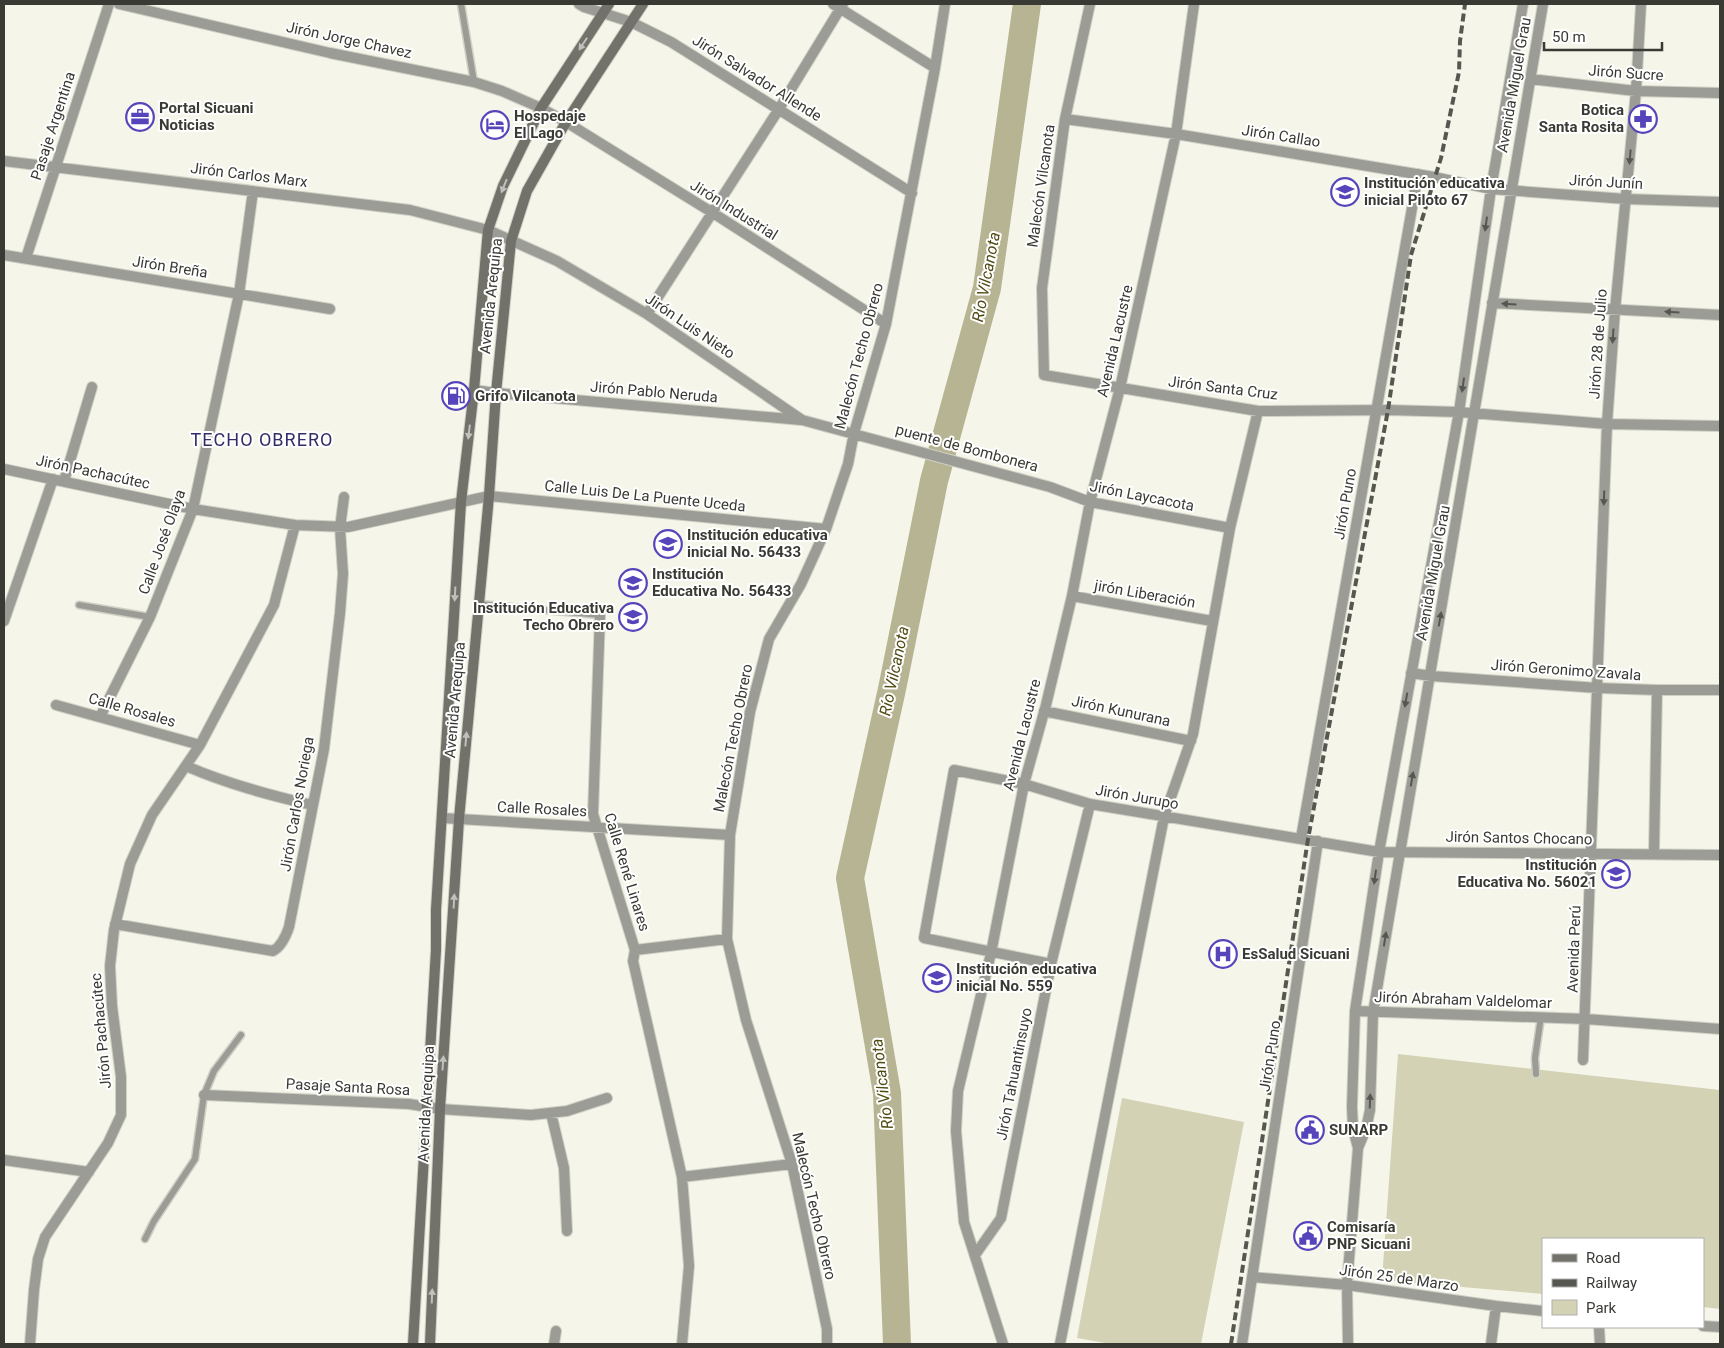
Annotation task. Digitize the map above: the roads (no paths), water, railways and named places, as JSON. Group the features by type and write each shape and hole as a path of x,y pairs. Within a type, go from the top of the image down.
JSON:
{"street":[{"name":"Pasaje Argentina","path":"26,258 109,4"},
{"name":"Jirón Jorge Chavez","path":"119,4 330,53 474,82 502,91 541,108 566,122"},
{"name":"Jirón Salvador Allende","path":"579,4 631,22 671,42 912,193"},
{"name":"Avenida Arequipa","path":"413,1344 461,502 474,390 488,230 503,186 541,108 609,4"},
{"name":"Avenida Arequipa","path":"430,1344 440,1109 459,819 511,241 527,191 566,122 642,4"},
{"name":"Malecón Techo Obrero","path":"827,1344 827,1329 792,1164 746,1020 727,938 730,835 750,712 769,638 801,584 826,529 848,464 854,433 886,324 912,193 945,4"},
{"name":"Malecón Vilcanota","path":"1044,375 1042,288 1065,119 1090,4"},
{"name":"Avenida Lacustre","path":"1002,1344 964,1222 956,1131 958,1091 991,953 1024,784 1072,596 1090,502 1120,388 1176,134 1194,4"},
{"name":"Avenida Miguel Grau","path":"1358,1148 1353,1129 1352,1107 1355,1011 1378,852 1459,412 1491,189 1523,4"},
{"name":"Avenida Miguel Grau","path":"1348,1344 1347,1285 1358,1148 1366,1129 1370,1110 1373,1013 1543,4"},
{"name":"Jirón 28 de Julio","path":"1598,688 1607,424 1642,4"},
{"path":"647,314 779,109 838,5 935,68"},
{"name":"Jirón Sucre","path":"1530,79 1636,91 1720,93"},
{"name":"Jirón Callao","path":"1065,119 1176,134 1418,174 1491,189"},
{"name":"Jirón Industrial","path":"566,122 886,324"},
{"name":"Jirón Carlos Marx","path":"4,161 410,210 488,230"},
{"name":"Jirón Puno","path":"1301,838 1418,174"},
{"name":"Jirón Junín","path":"1491,189 1510,192 1626,199 1720,202"},
{"name":"Calle José Olaya","path":"100,717 150,617 193,509 239,294 254,190"},
{"name":"Jirón Luis Nieto","path":"488,230 557,260 647,314 802,420 876,439"},
{"name":"Jirón Breña","path":"4,255 330,309"},
{"path":"1492,304 1720,315"},
{"name":"Jirón Santa Cruz","path":"1044,375 1258,410 1459,412 1607,424 1720,426"},
{"path":"64,481 92,387"},
{"name":"Jirón Pablo Neruda","path":"474,390 802,420"},
{"path":"1060,1344 1164,817 1193,734 1230,528 1258,410"},
{"name":"puente de Bombonera","path":"876,439 1050,487"},
{"name":"Jirón Pachacútec","path":"4,469 193,509 295,525 348,527 461,502"},
{"path":"4,621 52,478"},
{"name":"Jirón Laycacota","path":"1050,487 1090,502 1230,528"},
{"name":"Jirón Carlos Noriega","path":"115,924 273,951 283,941 289,926 324,749 340,613 343,574 340,528 344,496"},
{"name":"Calle Luis De La Puente Uceda","path":"461,502 489,496 826,529"},
{"name":"Jirón Pachacútec","path":"30,1344 38,1259 45,1237 108,1143 121,1115 121,1077 112,1006 110,966 115,924 130,864 152,815 200,745 274,605 295,525"},
{"name":"jirón Liberación","path":"1072,596 1212,622"},
{"name":"Calle René Linares","path":"600,615 593,814 635,950 633,961 682,1177 689,1266 682,1344"},
{"name":"Jirón Geronimo Zavala","path":"1411,673 1598,688 1720,690"},
{"name":"Avenida Perú","path":"1584,1060 1598,688"},
{"path":"1654,853 1657,690"},
{"name":"Calle Rosales","path":"56,704 200,745"},
{"name":"Jirón Kunurana","path":"1044,711 1191,741"},
{"path":"186,766 271,796 312,805"},
{"name":"Jirón Jurupo","path":"991,953 924,938 954,770 1024,784 1090,804 1318,841"},
{"name":"Jirón Tahuantinsuyo","path":"975,1255 1001,1218 1051,964 1090,804"},
{"name":"Calle Rosales","path":"442,818 730,835"},
{"name":"Jirón Puno","path":"1242,1344 1318,841"},
{"name":"Jirón Santos Chocano","path":"1318,841 1378,852 1720,855"},
{"path":"635,950 727,938"},
{"path":"991,953 1051,964"},
{"name":"Jirón Abraham Valdelomar","path":"1355,1011 1586,1019 1720,1029"},
{"name":"Pasaje Santa Rosa","path":"204,1096 409,1104 440,1109 531,1115 567,1111 607,1098"},
{"path":"551,1113 564,1168 567,1230"},
{"path":"4,1160 89,1172"},
{"path":"682,1177 792,1164"},
{"name":"Jirón 25 de Marzo","path":"1252,1276 1347,1285 1542,1311"},
{"path":"1491,1344 1496,1306"},
{"path":"1704,1326 1720,1327"},
{"path":"1599,1328 1600,1344"},
{"path":"554,1344 556,1331"}],"lane":[{"path":"461,4 474,82"},
{"name":"Calle René Linares","path":"478,604 600,615"},
{"path":"79,605 150,617"},
{"path":"1536,1074 1535,1058 1540,1017"},
{"path":"145,1239 154,1221 195,1159 204,1096 214,1070 242,1035"}],"waterway":[{"name":"Río Vilcanota","path":"897,1344 887,1093 850,878 892,689 934,481 987,288 1027,4"}],"railway":[{"path":"1231,1344 1308,839 1388,410 1411,255 1441,158 1459,72 1460,41 1465,4"}],"place":[{"name":"Portal Sicuani Noticias","path":"140,117"},
{"name":"Botica Santa Rosita","path":"1643,119"},
{"name":"Hospedaje El Lago","path":"495,125"},
{"name":"Institución educativa inicial Piloto 67","path":"1345,192"},
{"name":"Grifo Vilcanota","path":"456,396"},
{"name":"Institución educativa inicial No. 56433","path":"668,544"},
{"name":"Institución Educativa No. 56433","path":"633,583"},
{"name":"Institución Educativa Techo Obrero","path":"633,617"},
{"name":"Institución Educativa No. 56021","path":"1616,874"},
{"name":"EsSalud Sicuani","path":"1223,954"},
{"name":"Institución educativa inicial No. 559","path":"937,978"},
{"name":"SUNARP","path":"1310,1130"},
{"name":"Comisaría PNP Sicuani","path":"1308,1236"}],"district":[{"name":"TECHO OBRERO","path":"262,439"}]}
